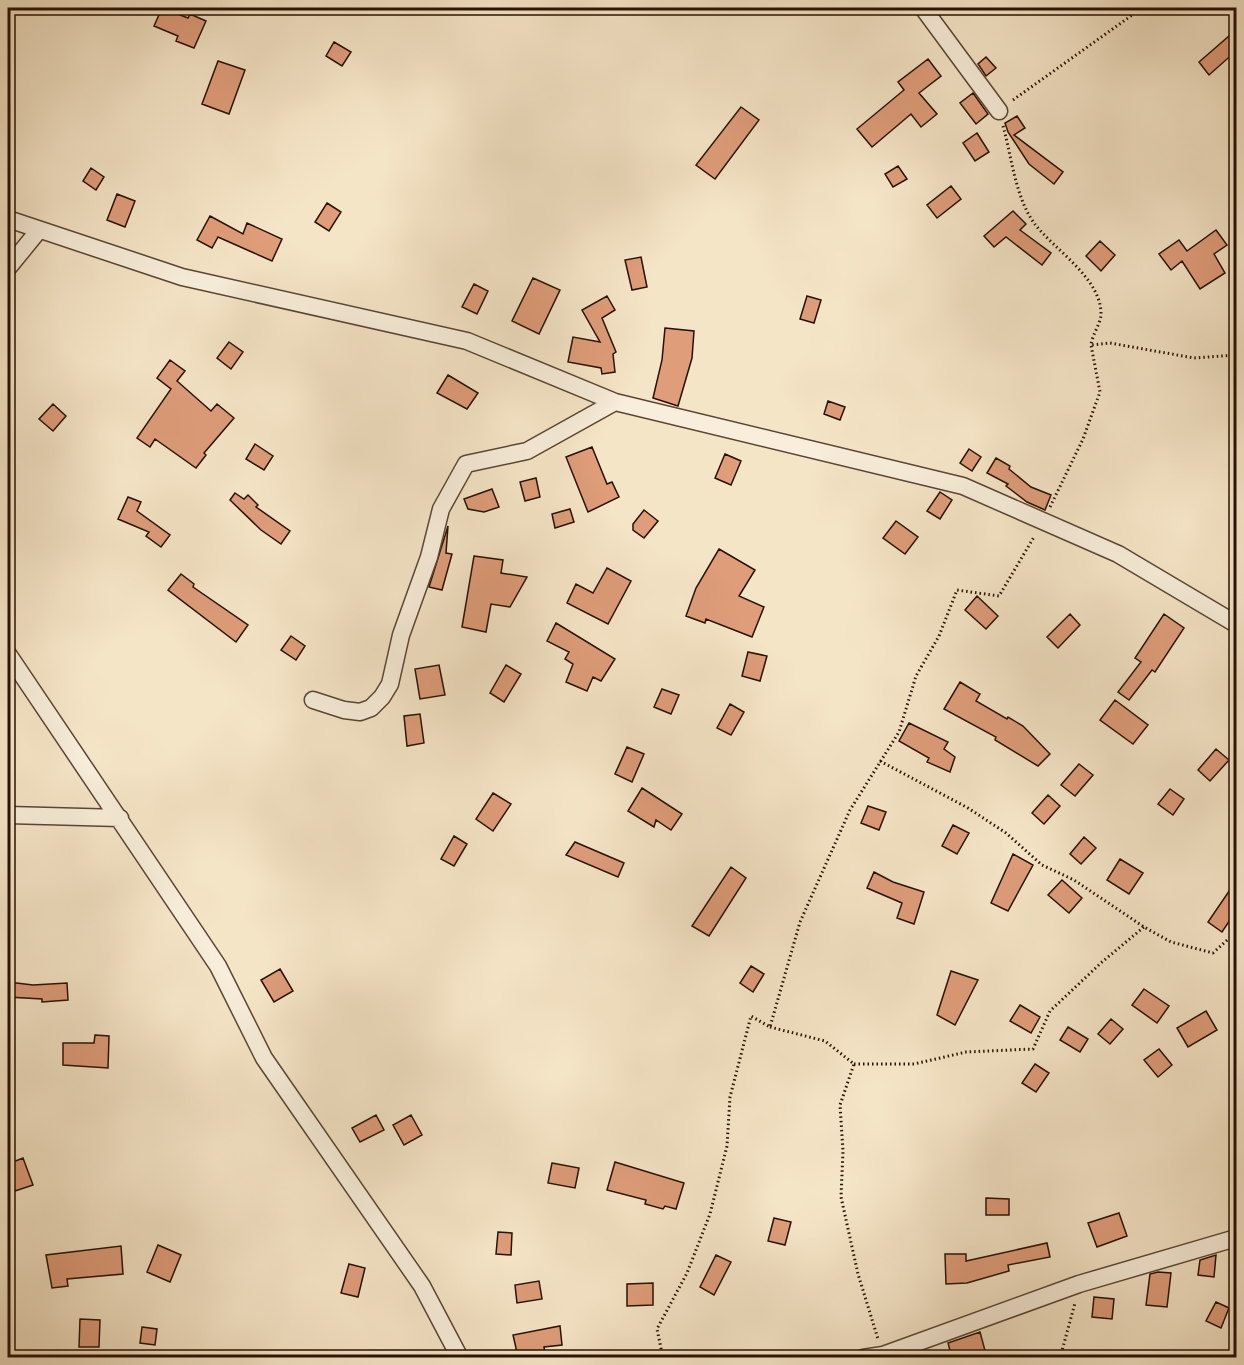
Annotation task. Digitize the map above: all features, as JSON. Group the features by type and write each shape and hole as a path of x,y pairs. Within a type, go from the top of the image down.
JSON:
{"street":[{"path":"923,8 999,111"},
{"path":"8,219 182,278 467,341 615,402 963,486 1118,554 1236,624"},
{"path":"8,268 39,230"},
{"path":"313,700 344,710 360,712 371,708 382,697 390,684 401,635 426,566 441,509 466,464 527,451 615,402"},
{"path":"8,656 120,818 218,966 264,1058 422,1286 460,1358"},
{"path":"8,815 120,818"},
{"path":"863,1358 883,1355 1080,1284 1236,1238"}],"path":[{"path":"770,1027 800,922 850,810 899,732 916,676 939,636 957,590 999,596 1043,522 1083,439 1100,392 1091,345 1101,317 1100,303 1081,272 1035,224 1020,198 999,111 1142,8"},
{"path":"1091,345 1110,343 1194,358 1236,355"},
{"path":"880,761 968,808 1006,834 1042,865 1074,880 1144,927 1171,942 1213,953 1236,932"},
{"path":"663,1358 657,1329 687,1273 710,1214 727,1146 730,1097 751,1016 770,1027 825,1041 854,1064 914,1064 966,1052 1033,1049 1050,1011 1102,962 1144,927"},
{"path":"854,1064 840,1105 843,1151 841,1197 858,1274 883,1355"},
{"path":"1060,1358 1080,1284"}],"building":[{"path":"162,8 188,18 190,14 206,21 194,48 176,41 178,36 154,26"},
{"path":"1236,30 1236,51 1209,75 1199,62"},
{"path":"334,42 351,52 342,66 326,56"},
{"path":"986,57 996,68 986,76 978,64"},
{"path":"928,59 941,76 919,93 937,114 921,127 911,114 872,147 857,129 904,90 898,82"},
{"path":"218,61 245,70 229,114 202,104"},
{"path":"973,93 988,114 976,124 960,103"},
{"path":"741,107 759,120 715,179 696,165"},
{"path":"1017,116 1025,128 1014,135 1063,172 1054,184 1029,164 1008,132 1005,123"},
{"path":"977,133 989,152 975,161 963,143"},
{"path":"898,166 907,179 893,187 885,174"},
{"path":"91,168 104,177 96,190 83,181"},
{"path":"951,186 961,199 937,218 927,205"},
{"path":"117,194 135,201 125,227 107,220"},
{"path":"327,203 341,212 329,231 315,222"},
{"path":"1013,211 1026,224 1020,230 1051,253 1042,265 1006,237 994,247 984,236"},
{"path":"210,216 243,234 247,223 282,239 272,261 218,237 212,248 197,240"},
{"path":"1216,230 1227,245 1214,254 1225,273 1200,289 1182,261 1171,270 1159,254 1179,240 1187,251"},
{"path":"1100,241 1115,255 1101,271 1086,256"},
{"path":"641,257 647,287 632,290 625,260"},
{"path":"533,278 560,290 539,334 512,321"},
{"path":"474,284 488,291 477,314 462,307"},
{"path":"607,296 615,310 602,318 616,352 613,354 615,372 602,374 601,368 568,362 573,337 600,342 582,310"},
{"path":"807,296 821,300 814,323 800,319"},
{"path":"665,328 694,331 692,358 678,406 653,398 662,360"},
{"path":"229,342 243,352 231,369 217,358"},
{"path":"170,360 185,371 177,381 211,411 217,404 234,418 204,453 206,455 196,468 155,439 150,447 137,438 171,389 157,378"},
{"path":"448,375 478,393 467,409 437,393"},
{"path":"828,401 845,407 840,420 824,414"},
{"path":"53,404 66,416 53,431 39,419"},
{"path":"255,444 273,456 264,470 246,459"},
{"path":"592,447 607,484 612,482 619,497 588,512 566,457"},
{"path":"969,449 981,457 972,471 960,463"},
{"path":"725,454 741,461 731,485 715,478"},
{"path":"996,458 1010,466 1009,469 1031,487 1051,495 1045,510 1027,502 1006,486 1008,484 987,473"},
{"path":"536,478 540,497 525,501 520,482"},
{"path":"492,489 499,507 484,512 468,509 464,499"},
{"path":"940,492 952,500 940,519 927,511"},
{"path":"235,493 244,499 248,495 258,505 256,507 290,531 281,544 261,530 230,500"},
{"path":"128,497 141,502 137,511 170,535 161,547 146,536 149,532 118,519"},
{"path":"570,509 574,522 555,528 552,514"},
{"path":"644,510 658,521 644,538 633,530 633,524"},
{"path":"896,521 918,537 905,554 883,538"},
{"path":"448,526 446,553 452,554 442,590 429,587"},
{"path":"719,549 755,570 739,596 764,607 752,637 706,619 705,623 686,616 696,588"},
{"path":"474,556 503,560 501,573 527,577 510,607 491,604 486,632 462,627"},
{"path":"607,568 631,581 608,624 567,603 576,584 593,593"},
{"path":"181,574 194,584 193,587 248,625 236,642 168,590"},
{"path":"977,596 998,616 986,629 965,610"},
{"path":"1070,614 1080,625 1058,648 1047,637"},
{"path":"1164,614 1184,628 1155,672 1152,670 1129,700 1118,692 1141,662 1135,658"},
{"path":"556,623 615,659 601,681 593,677 587,691 566,682 573,664 565,659 569,652 547,641"},
{"path":"291,636 305,646 296,660 281,650"},
{"path":"748,652 767,656 760,681 742,676"},
{"path":"439,665 445,695 420,699 415,669"},
{"path":"506,665 521,674 504,702 490,693"},
{"path":"960,682 980,694 976,701 1023,726 1050,754 1038,766 995,740 996,737 944,709"},
{"path":"662,689 679,695 671,714 654,707"},
{"path":"1115,700 1148,725 1133,744 1100,720"},
{"path":"730,704 744,712 731,735 717,728"},
{"path":"420,714 424,743 407,746 404,716"},
{"path":"909,723 948,742 944,749 955,757 950,772 927,762 929,758 899,741"},
{"path":"627,747 644,754 632,782 615,774"},
{"path":"1216,749 1229,760 1210,781 1198,770"},
{"path":"1079,764 1093,775 1075,796 1061,785"},
{"path":"642,788 682,814 671,830 656,820 654,827 628,811"},
{"path":"1170,789 1184,799 1173,815 1158,804"},
{"path":"493,793 511,804 493,831 476,819"},
{"path":"1048,795 1060,806 1044,824 1032,813"},
{"path":"868,806 886,812 879,830 861,823"},
{"path":"953,825 969,833 957,854 942,846"},
{"path":"454,836 467,844 454,866 441,859"},
{"path":"1084,837 1096,848 1081,864 1070,854"},
{"path":"575,842 624,863 618,877 566,855"},
{"path":"1013,854 1033,865 1008,911 991,903"},
{"path":"1120,859 1143,873 1129,894 1107,880"},
{"path":"731,867 746,878 709,936 692,926"},
{"path":"874,872 893,882 924,892 914,924 897,918 902,903 867,888"},
{"path":"1062,880 1082,898 1069,913 1048,895"},
{"path":"1236,881 1236,911 1222,932 1208,922"},
{"path":"751,966 764,974 753,992 740,983"},
{"path":"280,969 293,991 274,1002 261,980"},
{"path":"951,971 978,980 955,1025 937,1015"},
{"path":"8,982 33,985 67,983 68,1000 42,1002 42,999 8,997"},
{"path":"1144,989 1169,1006 1157,1023 1132,1005"},
{"path":"1020,1005 1040,1017 1031,1033 1010,1021"},
{"path":"1206,1011 1217,1030 1188,1047 1177,1028"},
{"path":"1111,1019 1123,1029 1110,1044 1098,1034"},
{"path":"1068,1027 1088,1039 1080,1052 1060,1040"},
{"path":"95,1035 109,1036 108,1068 63,1065 63,1043 94,1043"},
{"path":"1159,1049 1172,1065 1158,1077 1144,1060"},
{"path":"1035,1064 1049,1073 1036,1092 1022,1083"},
{"path":"376,1115 384,1130 360,1142 352,1128"},
{"path":"411,1115 422,1135 404,1145 393,1125"},
{"path":"23,1158 33,1185 15,1191 8,1164"},
{"path":"615,1162 684,1183 676,1209 665,1206 663,1209 645,1204 646,1200 607,1190"},
{"path":"552,1163 579,1168 575,1188 548,1183"},
{"path":"986,1198 1009,1199 1009,1215 986,1215"},
{"path":"1119,1213 1127,1236 1097,1247 1088,1223"},
{"path":"774,1218 791,1222 785,1245 768,1241"},
{"path":"498,1232 512,1233 511,1255 496,1254"},
{"path":"1047,1243 1050,1257 1008,1265 1009,1271 967,1283 946,1284 945,1254 966,1254 966,1261"},
{"path":"158,1245 181,1255 170,1282 147,1272"},
{"path":"121,1246 123,1274 67,1279 68,1286 52,1288 46,1255"},
{"path":"716,1255 731,1262 714,1295 700,1287"},
{"path":"1216,1255 1214,1277 1198,1275 1200,1260"},
{"path":"349,1264 365,1268 358,1297 341,1293"},
{"path":"1171,1273 1167,1307 1146,1305 1150,1274"},
{"path":"539,1281 542,1299 517,1303 515,1285"},
{"path":"653,1283 653,1305 627,1306 627,1284"},
{"path":"1094,1297 1114,1299 1112,1319 1092,1317"},
{"path":"1216,1302 1229,1308 1221,1328 1206,1321"},
{"path":"80,1319 100,1320 99,1347 79,1347"},
{"path":"560,1326 562,1345 544,1347 546,1358 532,1358 531,1355 518,1357 513,1335"},
{"path":"142,1327 157,1329 155,1345 140,1343"},
{"path":"980,1332 987,1358 952,1358 948,1343"}]}
